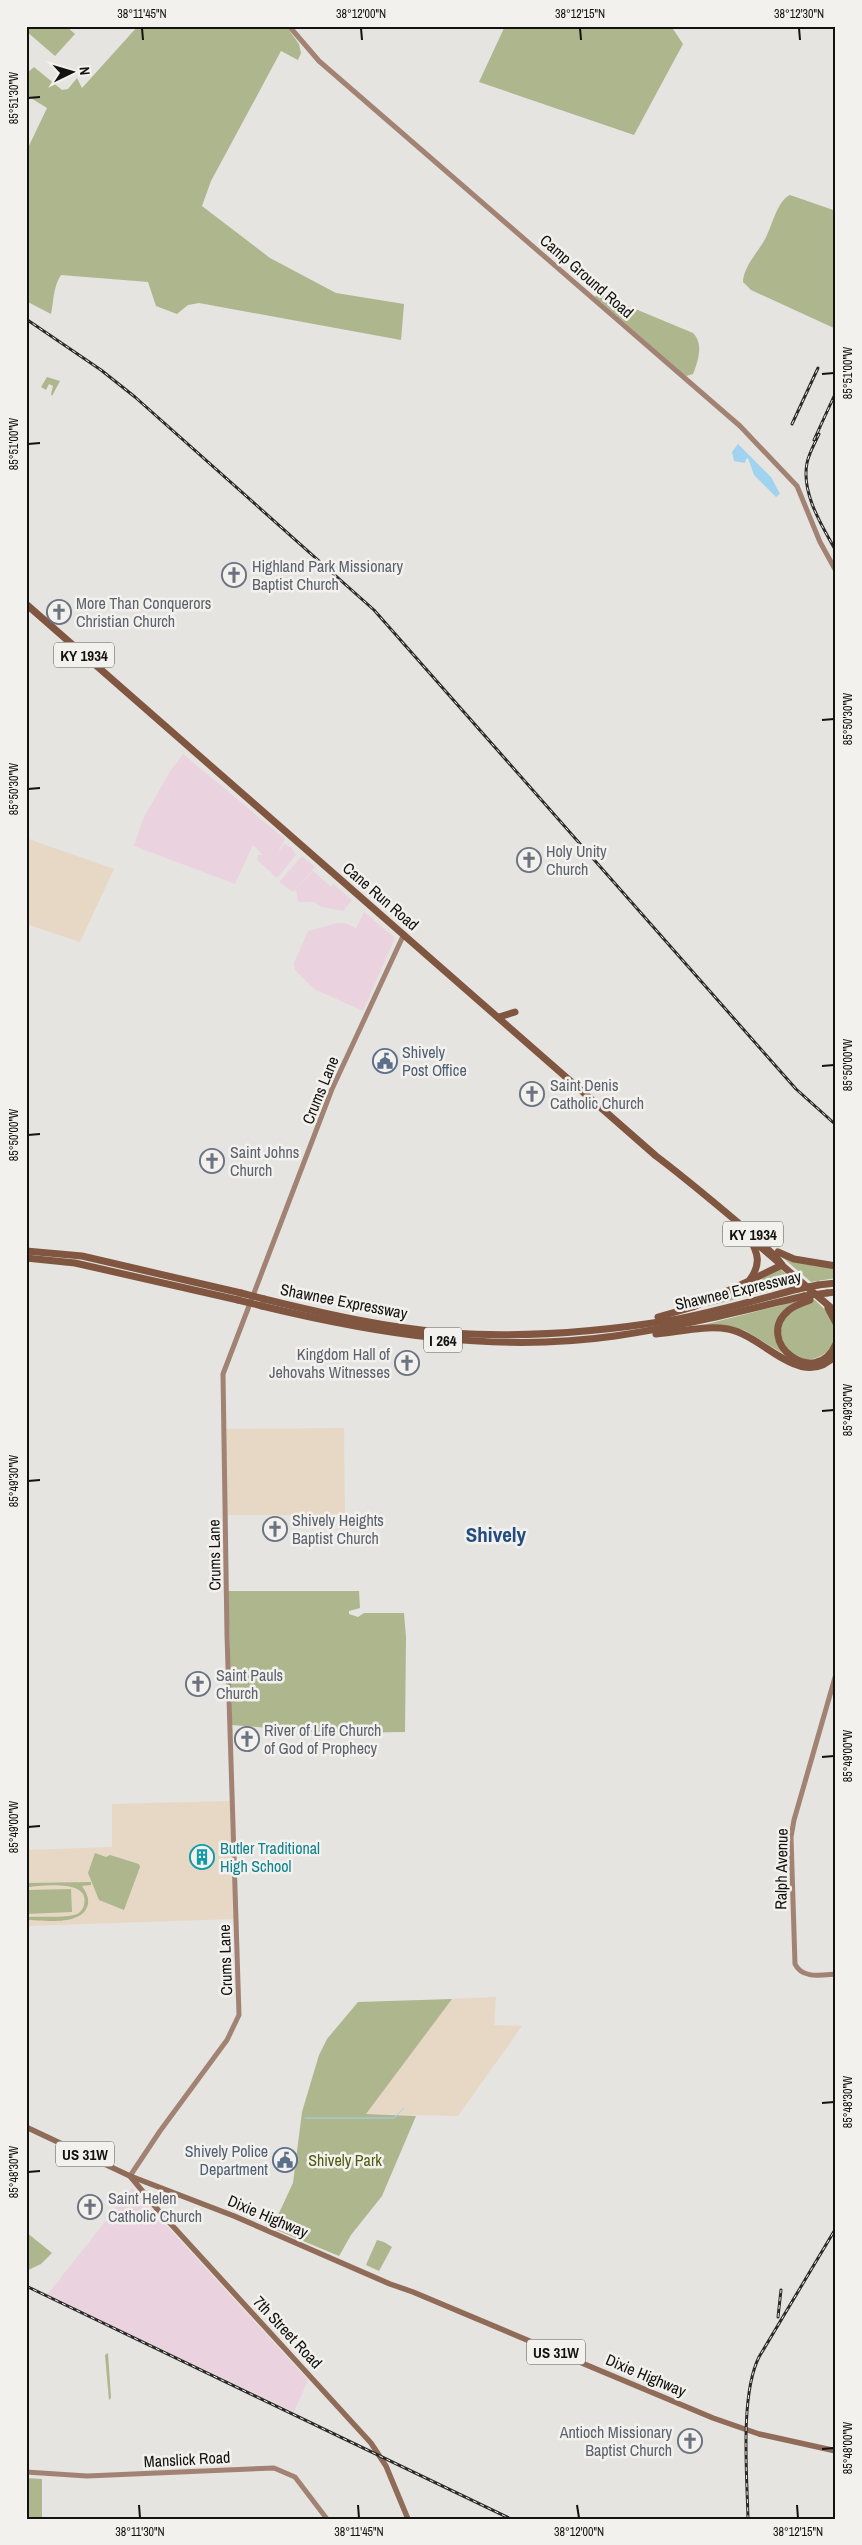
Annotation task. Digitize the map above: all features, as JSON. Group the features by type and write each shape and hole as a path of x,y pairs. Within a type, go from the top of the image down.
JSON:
{"highway":[{"name":"Cane Run Road","path":"26,604 718,1208 762,1242 782,1260 782,1265"},
{"path":"499,1017 515,1012"},
{"name":"Cane Run Road","path":"718,1208 729,1220 836,1312"},
{"path":"749,1237 756,1249 758,1262 755,1274 750,1280"},
{"path":"762,1242 788,1258 836,1266"},
{"name":"Shawnee Expressway","path":"26,1251 82,1256 239,1297"},
{"name":"Shawnee Expressway","path":"26,1258 63,1261 368,1322 450,1333 528,1335 628,1326 690,1316 818,1285 836,1283"},
{"path":"648,1322 694,1307 782,1265"},
{"name":"Shawnee Expressway","path":"262,1302 365,1329 456,1341 551,1342 641,1332 836,1292"},
{"path":"807,1298 790,1309 781,1319 778,1336 783,1349 794,1360 811,1363 826,1357 836,1344"},
{"path":"824,1302 836,1323"},
{"path":"641,1332 646,1335 715,1328 736,1331 751,1337 785,1360 803,1369 819,1367 836,1355"}],"main road":[{"name":"Camp Ground Road","path":"289,26 319,60 740,426 797,486 820,542 836,571"},
{"name":"Crums Lane","path":"130,2176 227,2040 235,2026 239,2012 227,1636 224,1372 332,1089 404,934"},
{"name":"Ralph Avenue","path":"836,1674 794,1820 791,1837 794,1964 798,1970 806,1974 836,1974"},
{"name":"Dixie Highway","path":"26,2127 130,2176 200,2202 732,2426 836,2451"},
{"name":"7th Street Road","path":"130,2176 158,2210 370,2443 386,2466 408,2519"},
{"name":"Manslick Road","path":"26,2472 87,2476 274,2468 295,2477 327,2519"}],"shaded area":[{"path":"183,754 285,839 276,856 284,844 291,847 296,855 277,878 257,860 258,855 263,855 253,845 235,884 134,846 143,819 169,773"},
{"path":"26,838 114,869 80,942 26,924"},
{"path":"302,856 315,867 297,888 313,871 331,887 333,884 352,900 343,911 321,907 315,902 298,902 296,889 293,892 279,882"},
{"path":"364,912 395,938 363,1011 314,989 295,970 294,963 308,931 337,923 345,923 356,928"},
{"path":"344,1428 345,1515 227,1515 226,1429"},
{"path":"230,1801 234,1919 26,1926 26,1850 112,1847 112,1804"},
{"path":"496,1997 494,2025 522,2026 458,2116 365,2114 452,1999"},
{"path":"132,2188 308,2380 294,2412 47,2295"}],"green space":[{"path":"26,26 66,26 75,34 55,56 26,31"},
{"path":"138,26 286,26 299,44 301,53 298,60 281,51 211,181 202,206 270,258 336,293 404,304 401,340 199,303 188,305 177,314 156,306 148,282 61,275 55,289 51,314 26,301 26,152 47,108 26,95 26,74 34,67 62,90 68,89 77,78 82,88"},
{"path":"505,26 671,26 683,44 634,135 479,82"},
{"path":"790,195 836,211 836,329 751,290 743,282 745,271 767,236 781,203"},
{"path":"597,293 693,333 699,347 693,374 686,376 595,297"},
{"path":"47,377 60,381 52,396 53,386 49,384 46,390 41,387"},
{"path":"782,1257 836,1267 836,1278 811,1282"},
{"path":"780,1269 798,1284 708,1306 707,1304"},
{"path":"815,1300 833,1320 834,1340 826,1352 820,1356 813,1359 798,1358 792,1354 783,1342 781,1327 786,1317 793,1310 802,1304"},
{"path":"798,1301 778,1322 782,1353 744,1330 703,1325"},
{"path":"228,1591 359,1591 360,1608 349,1611 349,1614 358,1617 364,1613 404,1613 406,1637 405,1732 329,1733 232,1725"},
{"path":"95,1853 106,1857 110,1855 139,1864 140,1867 124,1910 99,1900 88,1873"},
{"path":"91,1882 91,1885 82,1886 87,1895 88,1904 85,1911 79,1916 62,1921 26,1920 26,1917 62,1916 79,1913 83,1909 84,1896 73,1887 53,1885 26,1887 26,1883"},
{"path":"71,1889 72,1912 26,1914 26,1890"},
{"name":"Shively Park","path":"452,1999 366,2114 416,2116 382,2196 351,2235 339,2256 272,2228 293,2183 302,2112 319,2055 327,2039 358,2002"},
{"path":"26,2232 52,2253 41,2264 26,2271"},
{"path":"377,2240 392,2247 379,2271 366,2265"},
{"path":"108,2353 111,2398 109,2400 105,2355"},
{"path":"26,2478 42,2479 42,2519 26,2519"}],"water":[{"path":"738,444 771,477 780,494 776,497 754,475 748,458 745,463 734,461 732,452"}],"waterway":[{"path":"305,2118 394,2118 404,2108"}],"railway":[{"path":"26,319 101,370 135,397 374,610 796,1089 836,1125"},
{"path":"792,424 818,368"},
{"path":"814,440 836,392"},
{"path":"819,434 807,463 807,486 814,509 836,551"},
{"path":"748,2519 746,2435 749,2392 753,2373 759,2357 836,2228"},
{"path":"26,2286 511,2519"},
{"path":"778,2317 781,2290"}],"place":[{"name":"Highland Park Missionary Baptist Church","path":"234,575"},
{"name":"More Than Conquerors Christian Church","path":"59,612"},
{"name":"Holy Unity Church","path":"529,860"},
{"name":"Shively Post Office","path":"385,1061"},
{"name":"Saint Denis Catholic Church","path":"532,1094"},
{"name":"Saint Johns Church","path":"212,1161"},
{"name":"Kingdom Hall of Jehovahs Witnesses","path":"407,1363"},
{"name":"Shively Heights Baptist Church","path":"275,1529"},
{"name":"Saint Pauls Church","path":"198,1684"},
{"name":"River of Life Church of God of Prophecy","path":"247,1739"},
{"name":"Butler Traditional High School","path":"202,1857"},
{"name":"Shively Police Department","path":"285,2160"},
{"name":"Saint Helen Catholic Church","path":"90,2207"},
{"name":"Antioch Missionary Baptist Church","path":"690,2441"}],"district":[{"name":"Shively","path":"496,1534"}]}
